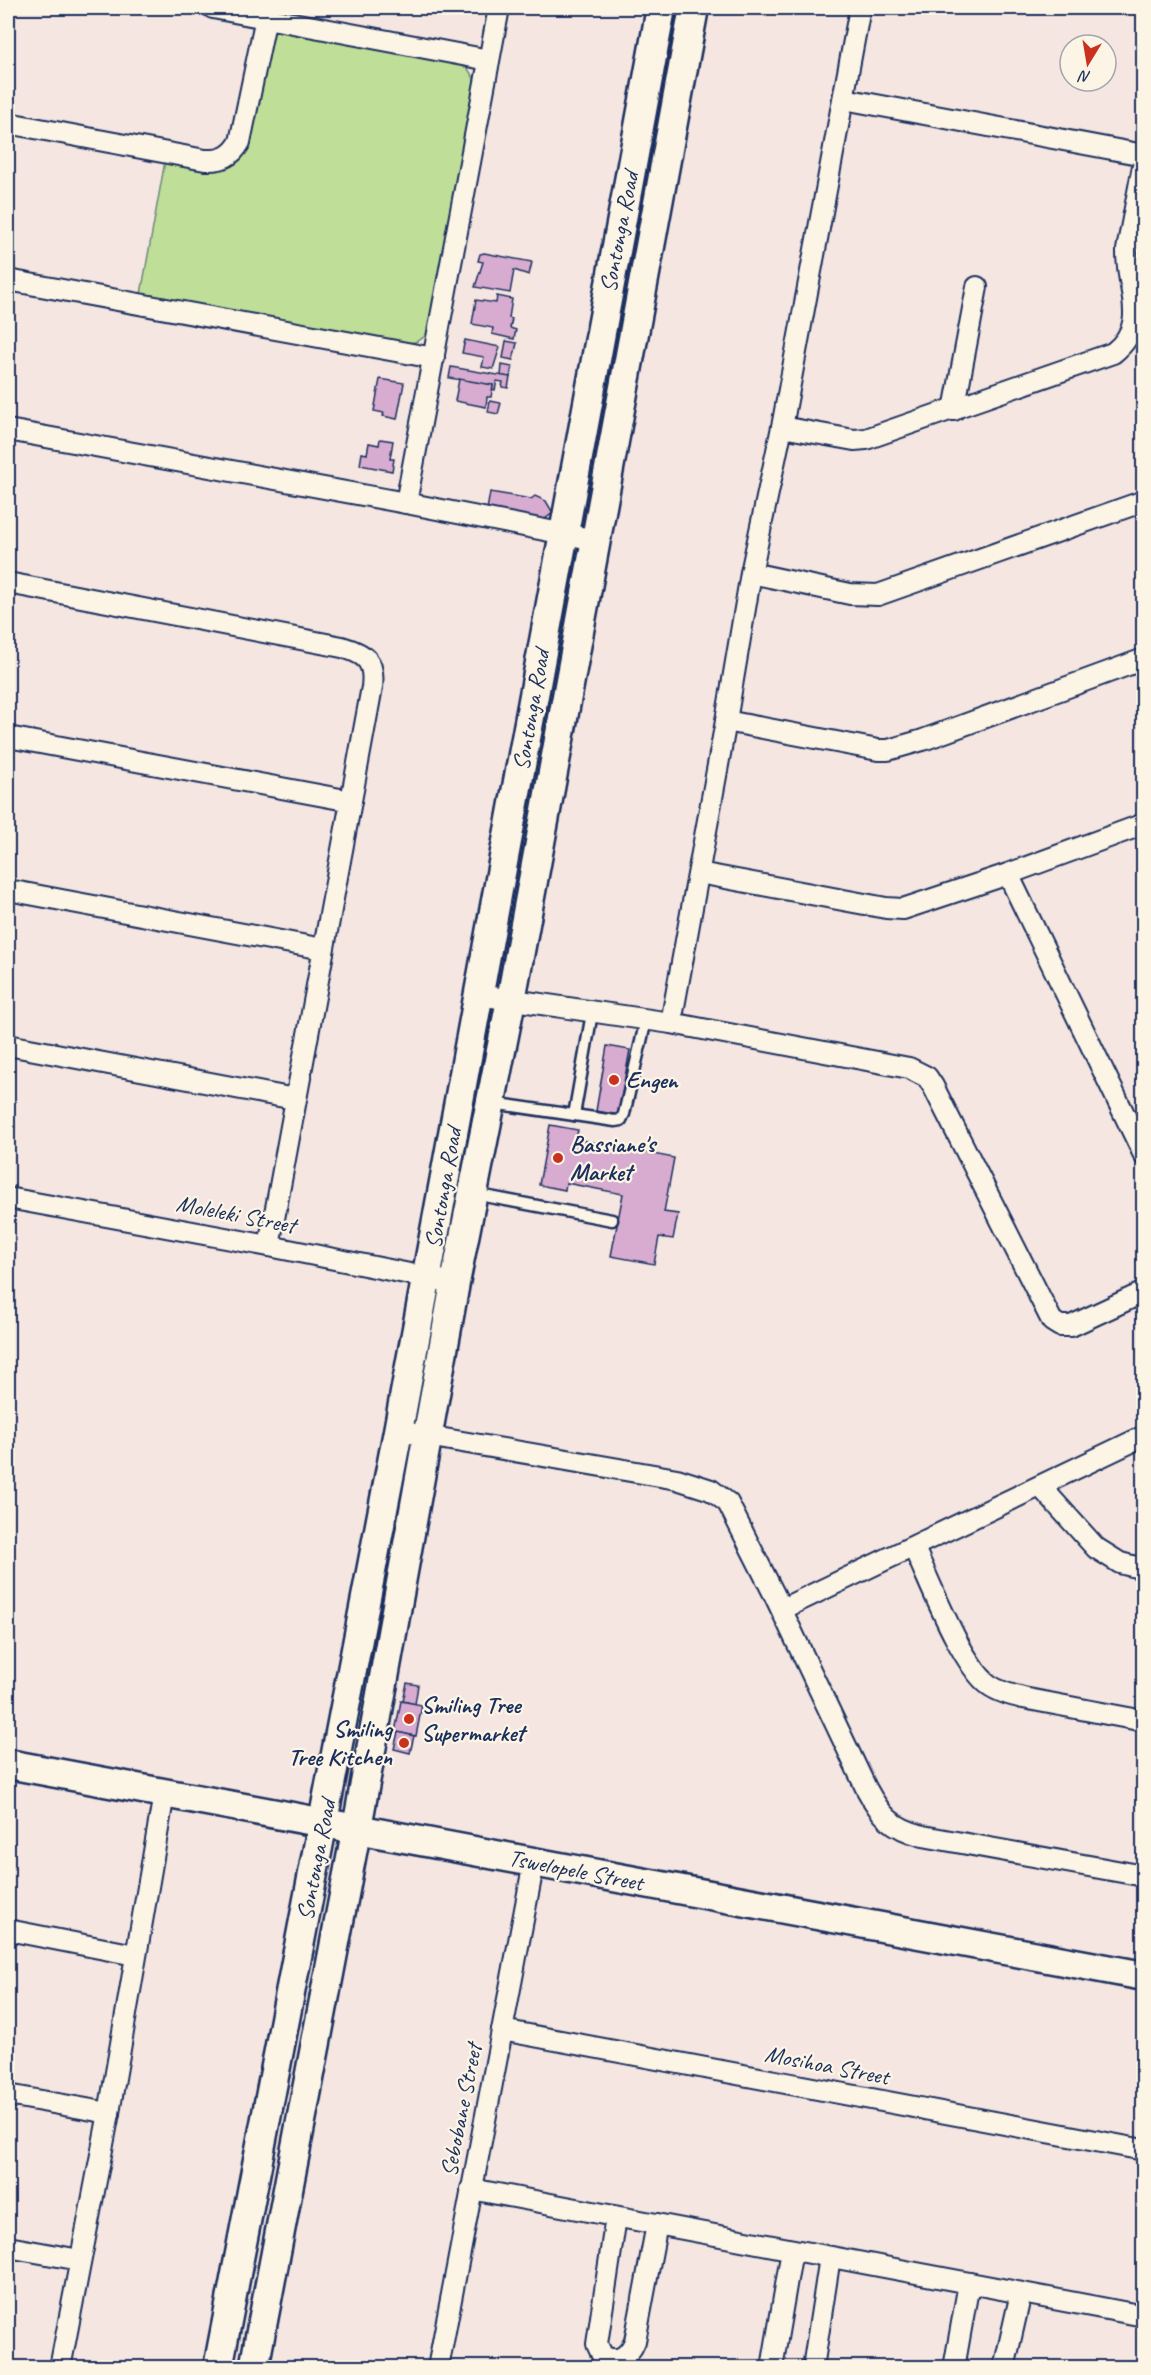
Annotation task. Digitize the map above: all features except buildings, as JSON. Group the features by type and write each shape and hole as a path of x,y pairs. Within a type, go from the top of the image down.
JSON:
{"main road":[{"name":"Sontonga Road","path":"218,2367 427,1277 562,534 661,8"},
{"name":"Sontonga Road","path":"254,2367 489,1102 511,1000 694,8"},
{"name":"Tswelopele Street","path":"8,1764 1143,1976"}],"street":[{"path":"213,8 489,60"},
{"path":"406,502 500,8"},
{"path":"671,1023 751,573 782,427 860,8"},
{"path":"8,123 205,160 224,159 233,153 240,142 266,17"},
{"path":"844,99 1143,155"},
{"path":"782,427 861,440 954,410 1113,353 1133,336 1140,312 1127,259 1127,250 1143,161"},
{"path":"8,280 434,358"},
{"path":"954,410 976,287"},
{"path":"8,430 406,502 596,540"},
{"path":"751,573 850,594 878,595 1143,501"},
{"path":"8,583 356,651 372,666 373,675 351,801 269,1246"},
{"path":"726,722 864,748 888,750 923,740 1143,659"},
{"path":"8,737 351,801"},
{"path":"699,873 895,909 914,906 1008,874 1143,824"},
{"path":"1008,874 1143,1155"},
{"path":"8,890 323,949"},
{"path":"479,995 671,1023 898,1065 920,1072 933,1086 1052,1321 1060,1326 1071,1326 1143,1292"},
{"path":"8,1045 295,1099"},
{"name":"Moleleki Street","path":"8,1198 455,1283"},
{"path":"398,1431 683,1480 711,1490 722,1497 733,1513 782,1610 866,1788 875,1805 890,1822 923,1836 1143,1876"},
{"path":"782,1610 1143,1436"},
{"path":"1041,1487 1096,1548 1120,1563 1143,1569"},
{"path":"914,1548 968,1663 988,1684 1006,1694 1143,1721"},
{"path":"60,2367 109,2113 164,1794"},
{"name":"Sebobane Street","path":"438,2367 534,1862"},
{"path":"8,1930 135,1955"},
{"name":"Mosihoa Street","path":"502,2030 1143,2150"},
{"path":"8,2095 109,2113"},
{"path":"471,2189 1143,2316"},
{"path":"616,2217 597,2344 602,2355 614,2359 628,2354 635,2341 657,2224"},
{"path":"8,2247 80,2260"},
{"path":"772,2367 792,2250"},
{"path":"813,2367 830,2257"},
{"path":"954,2367 969,2283"},
{"path":"1004,2367 1021,2293"}],"lane":[{"path":"574,1115 592,1012"},
{"path":"489,1102 615,1121 623,1119 646,1020"},
{"path":"472,1194 612,1220"}],"green space":[{"path":"280,29 464,63 474,78 477,87 432,326 423,337 412,343 141,294 165,161 231,164 240,158 247,147 270,33"}],"place":[{"name":"Engen","path":"614,1080"},
{"name":"Bassiane's Market","path":"558,1158"},
{"name":"Smiling Tree Supermarket","path":"409,1719"},
{"name":"Smiling Tree Kitchen","path":"404,1743"}]}
